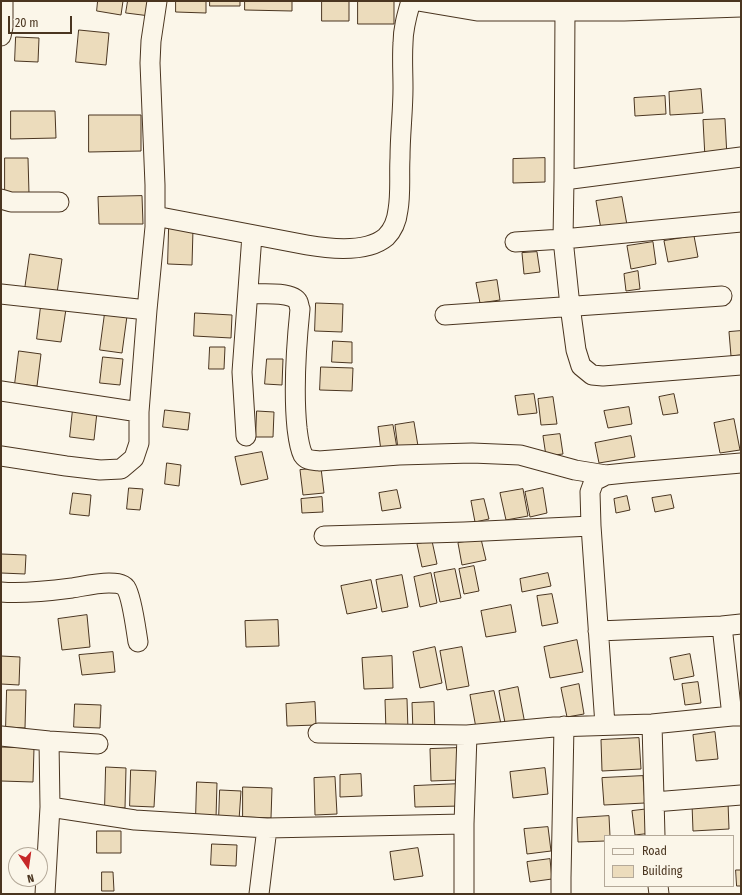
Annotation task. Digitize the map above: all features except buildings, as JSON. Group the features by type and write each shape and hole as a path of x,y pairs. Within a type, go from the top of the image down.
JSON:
{"street":[{"path":"1,36 3,1"},
{"path":"1,456 100,470 121,469 134,458 139,443 139,412 155,227 155,185 150,63 151,41 157,1"},
{"path":"155,216 328,248 353,248 369,246 379,242 387,235 394,225 398,210 403,90 403,43 405,23 411,1"},
{"path":"418,1 477,11 565,11 624,6 741,7"},
{"path":"565,11 563,239 576,350 581,366 592,375 603,376 741,365"},
{"path":"564,180 741,157"},
{"path":"1,199 10,202 59,202"},
{"path":"515,242 563,239 741,222"},
{"path":"246,436 242,372 252,235"},
{"path":"1,294 147,310"},
{"path":"248,294 276,294 295,298 298,302 300,309 296,351 296,411 301,449 304,456 310,460 320,461 399,455 480,453 520,455 575,470 606,475 741,463"},
{"path":"445,315 722,296"},
{"path":"1,391 139,412"},
{"path":"605,725 590,492 594,481 606,475"},
{"path":"324,536 464,532 591,526"},
{"path":"1,592 10,593 54,590 108,583 120,584 126,588 132,605 138,642"},
{"path":"598,631 741,624"},
{"path":"318,733 467,735 564,726 652,724 737,716 722,626"},
{"path":"652,724 655,835"},
{"path":"561,894 564,726"},
{"path":"464,894 464,824 467,735"},
{"path":"1,736 98,744"},
{"path":"45,894 50,807 49,741"},
{"path":"654,802 741,794"},
{"path":"50,807 135,820 267,828 464,824"},
{"path":"260,894 267,828"}]}
